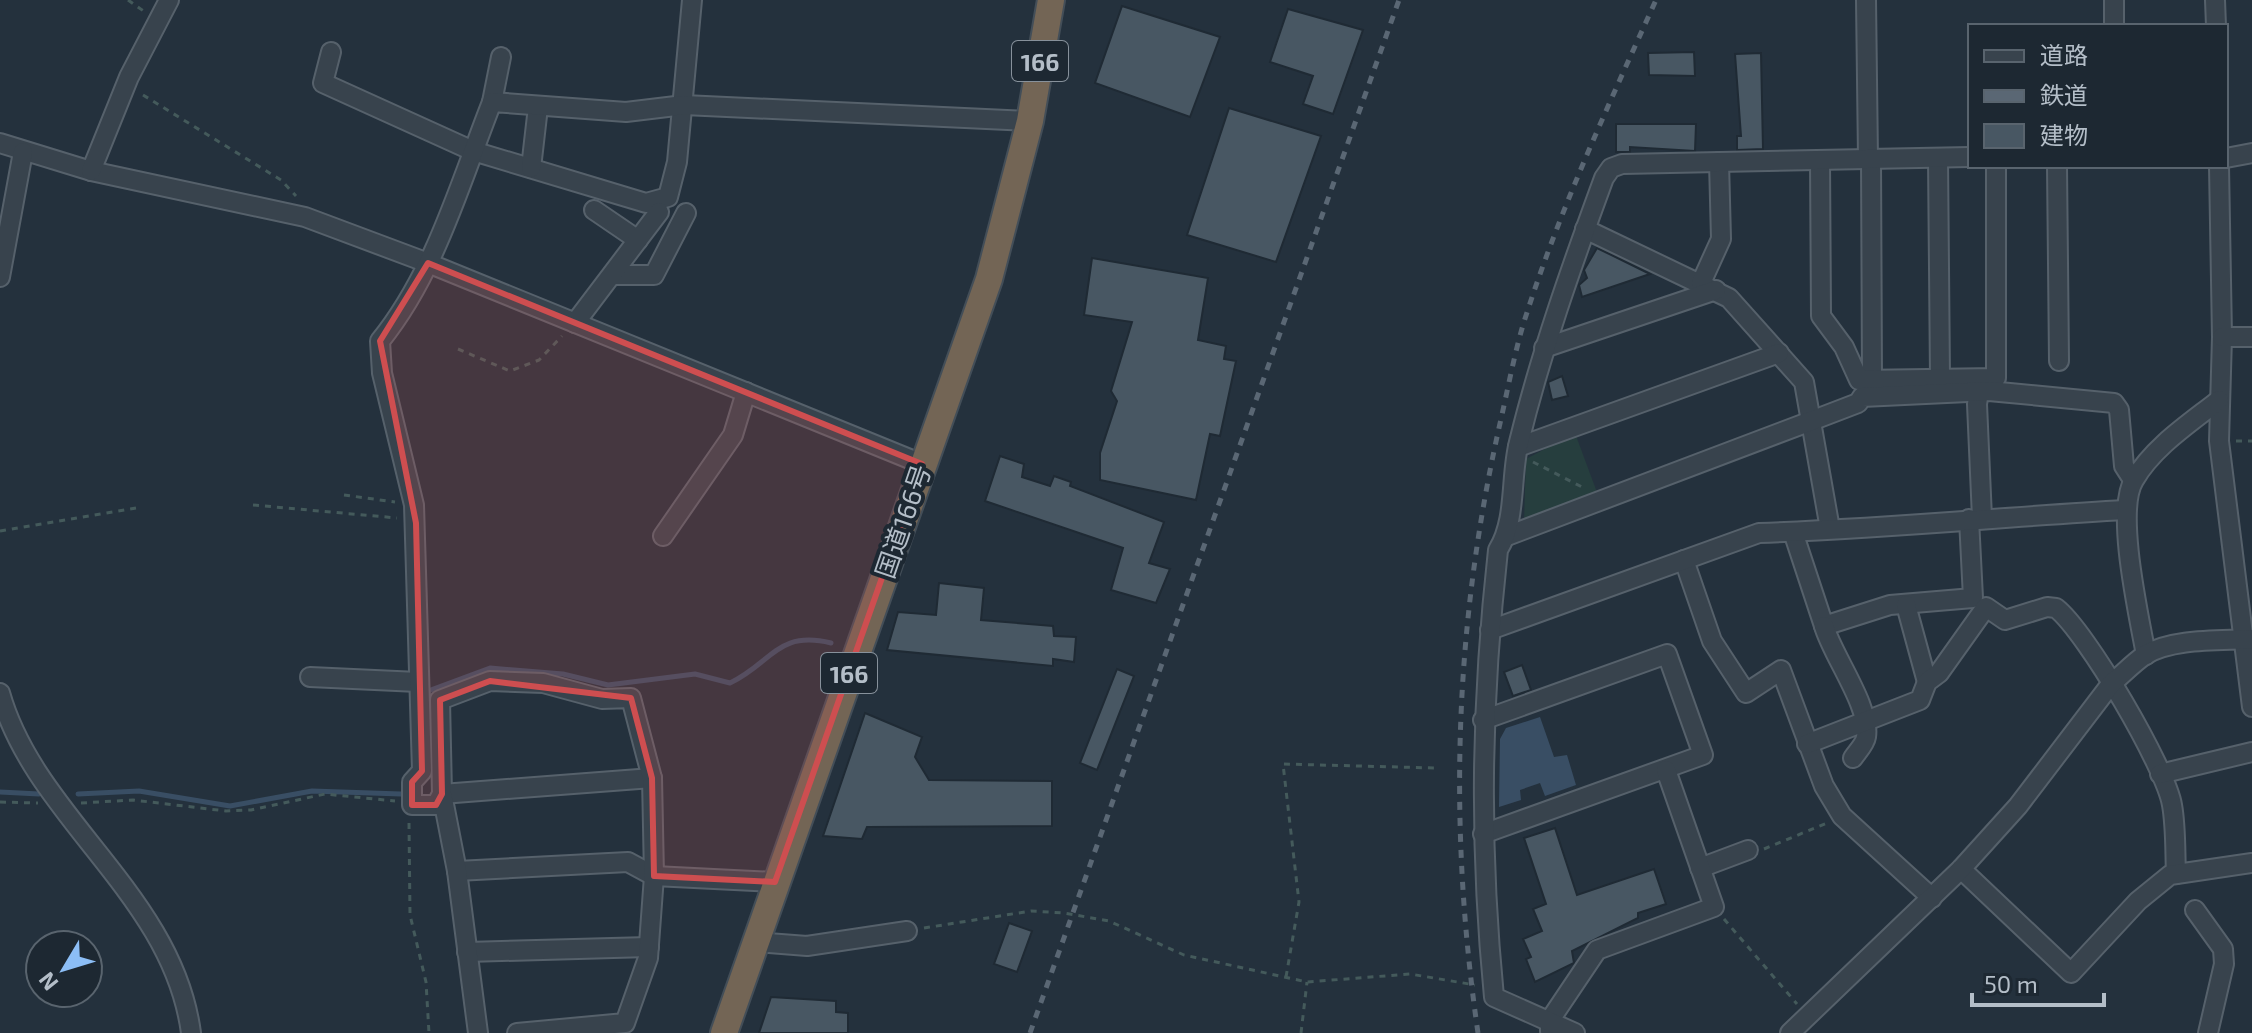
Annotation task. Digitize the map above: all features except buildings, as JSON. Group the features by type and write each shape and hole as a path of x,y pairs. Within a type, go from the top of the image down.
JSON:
{"highway":[{"name":"国道166号","path":"724,1033 989,279 1030,121 1051,0"}],"street":[{"path":"91,171 125,86 169,0"},
{"path":"331,52 323,83 473,151 646,203 668,197 677,162 692,0"},
{"path":"1866,0 1872,380"},
{"path":"2114,0 2114,24"},
{"path":"2215,0 2216,24"},
{"path":"442,794 436,805 412,805 412,782 422,771 415,514 382,373 380,341 402,315 428,263 492,102 501,57"},
{"path":"492,102 626,112 684,105 1030,121"},
{"path":"531,168 538,107"},
{"path":"0,143 91,171 305,217 428,263 922,464"},
{"path":"0,277 23,152"},
{"path":"2228,158 2252,153"},
{"path":"1575,1033 1550,1026 1494,997 1483,834 1483,720 1498,550 1507,536 1544,348 1585,229 1611,168 1622,164 1968,157"},
{"path":"1938,158 1940,378"},
{"path":"1820,160 1821,316 1844,347 1859,380 1996,378 1996,168"},
{"path":"1709,287 1721,239 1719,162"},
{"path":"2057,168 2059,361"},
{"path":"2219,168 2222,337 2219,441 2247,640 2252,707"},
{"path":"594,210 638,240"},
{"path":"575,323 659,212"},
{"path":"612,275 654,275 686,213"},
{"path":"1585,229 1729,298 1804,382 1830,529"},
{"path":"1544,348 1709,287"},
{"path":"2222,337 2252,337"},
{"path":"1522,453 1779,353"},
{"path":"663,536 733,435 746,392"},
{"path":"1507,536 1858,403 1862,397 1979,392 2114,403 2119,410 2124,466 2133,480"},
{"path":"1824,626 1890,605 1973,598 1979,392"},
{"path":"2146,655 2125,510 2133,480 2171,438 2219,400"},
{"path":"1490,630 1759,533 1794,535 1830,529 1933,525 1975,519 2125,510"},
{"path":"1794,535 1832,654 1848,673 1864,724 1866,738 1853,758"},
{"path":"1684,560 1712,641 1746,693 1781,670 1824,786 1842,816 1932,898"},
{"path":"1906,605 1927,682"},
{"path":"1807,744 1920,700 1927,682 1939,673 1986,607 2005,620 2047,607 2063,613 2133,716 2172,803 2176,874"},
{"path":"1790,1033 1961,869 2036,784 2111,684 2146,655 2182,645 2247,640"},
{"path":"1483,720 1667,654 1703,755 1483,834"},
{"path":"310,677 418,682"},
{"path":"478,1033 457,871 442,794 440,700 490,681 543,683 602,699 631,698 652,778 654,876 649,947 625,1023 517,1033"},
{"path":"0,693 22,744 165,948 184,994 191,1033"},
{"path":"2160,774 2252,752"},
{"path":"1550,1026 1597,950 1714,907 1666,770"},
{"path":"442,794 652,778"},
{"path":"1700,868 1748,850"},
{"path":"457,871 628,862 654,876 775,882"},
{"path":"1961,869 2071,973 2138,901 2176,874 2252,863"},
{"path":"2195,910 2223,949 2224,964 2208,1033"},
{"path":"756,942 807,946 907,931"},
{"path":"467,952 649,947"}],"path":[{"path":"125,86 170,108 281,180 298,198 305,217"},
{"path":"458,349 510,371 539,360 575,323"},
{"path":"1522,453 1586,489"},
{"path":"344,495 415,514"},
{"path":"253,505 398,519 415,514"},
{"path":"0,531 136,508"},
{"path":"1286,977 1299,902 1283,764 1435,768"},
{"path":"0,802 133,800 241,811 325,794 412,805 409,816 410,915 426,982 429,1033"},
{"path":"1748,850 1751,853 1842,816"},
{"path":"1714,907 1729,929 1808,1016"},
{"path":"907,931 1031,911 1064,913 1109,921 1184,955 1307,982 1410,974 1494,990"},
{"path":"1301,1033 1307,982"}],"highlighted area":[{"path":"428,263 922,464 775,882 654,876 652,778 631,698 490,681 440,700 442,794 436,805 412,805 412,782 422,771 416,523 380,341"}],"green space":[{"path":"1575,433 1598,495 1524,521 1526,459"}],"water":[{"path":"1540,717 1554,757 1567,755 1576,785 1545,796 1540,783 1520,790 1521,800 1499,807 1500,739 1506,728"}],"waterway":[{"path":"429,696 428,691 490,668 563,674 608,685 695,674 730,683 786,645 813,640 831,643"},
{"path":"78,794 139,791 230,806 312,791 401,794"},
{"path":"0,792 39,794"}],"railway":[{"path":"1030,1033 1399,0"},
{"path":"1478,1033 1462,879 1461,725 1473,572 1485,496 1517,348 1537,283 1585,160 1656,0"}]}
